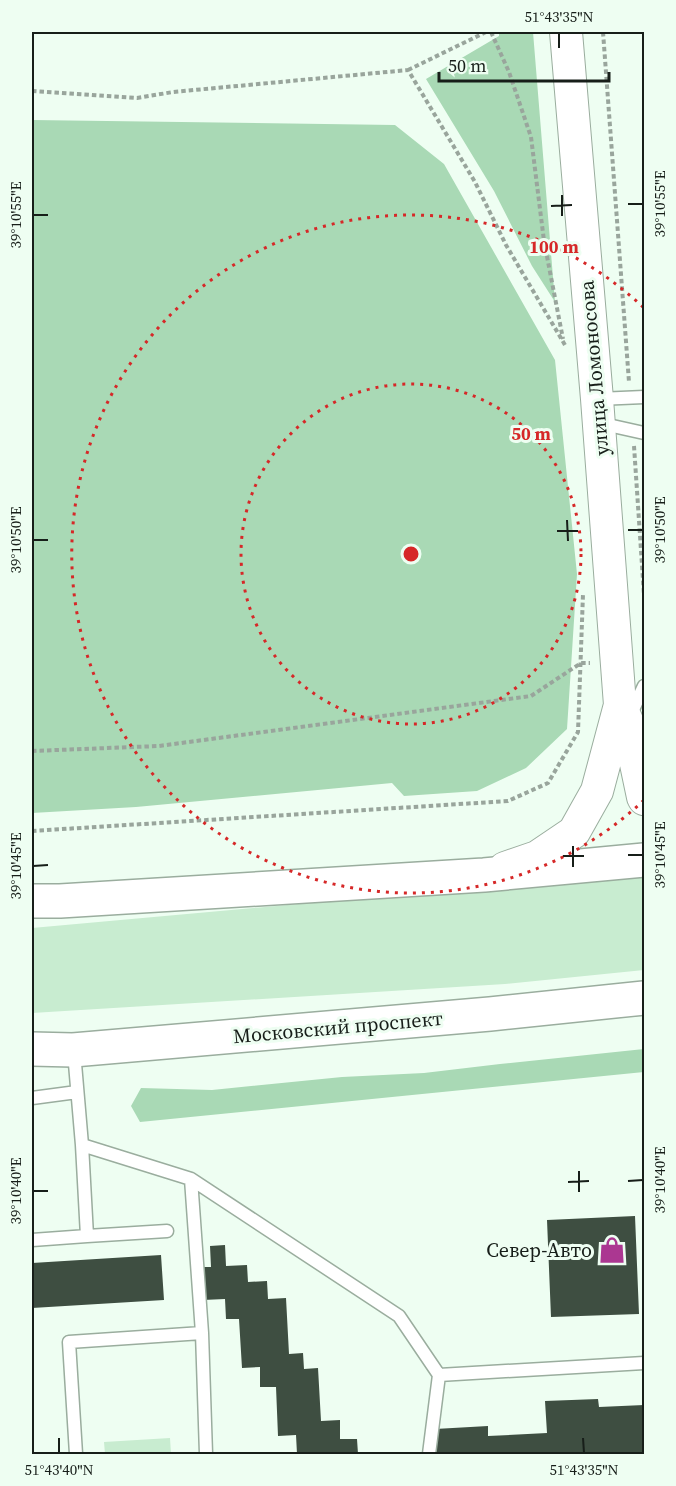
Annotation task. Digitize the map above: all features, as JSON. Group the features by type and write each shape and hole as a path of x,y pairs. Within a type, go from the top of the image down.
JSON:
{"main road":[{"name":"улица Ломоносова","path":"566,32 624,713 645,799"},
{"name":"улица Ломоносова","path":"484,875 537,857 574,832 597,791 624,713"},
{"path":"32,901 484,875 645,860"},
{"name":"Московский проспект","path":"32,1049 74,1050 490,1014 645,998"}],"lane":[{"path":"598,411 630,396 645,397"},
{"path":"598,411 638,431"},
{"path":"624,713 645,686"},
{"path":"74,1050 87,1236"},
{"path":"32,1098 77,1092"},
{"path":"82,1145 191,1179 399,1316 440,1375 429,1455"},
{"path":"191,1179 202,1333 206,1455"},
{"path":"32,1240 167,1231"},
{"path":"76,1455 69,1342 202,1333"},
{"path":"440,1375 645,1363"}],"path":[{"path":"32,91 137,98 173,92 408,70 486,32"},
{"path":"491,32 509,72 531,137 544,241 563,343"},
{"path":"603,32 630,396"},
{"path":"408,70 475,182 506,245 567,353"},
{"path":"559,285 563,343"},
{"path":"638,431 645,595"},
{"path":"32,831 508,801 548,783 578,732 583,584"},
{"path":"32,751 159,746 531,696 581,663"}],"green space":[{"path":"499,32 533,32 555,302 532,266 494,191 426,79 499,36"},
{"path":"32,120 395,125 444,164 555,360 577,574 567,729 526,768 477,791 404,796 392,783 136,807 32,813"},
{"path":"644,873 644,970 505,984 32,1013 32,928"},
{"path":"644,1049 644,1072 140,1122 131,1106 141,1088 212,1090 342,1077 424,1073"},
{"path":"170,1438 171,1454 105,1454 104,1442"}],"building":[{"path":"635,1216 639,1314 551,1317 547,1220"},
{"path":"225,1245 226,1266 247,1265 248,1282 267,1281 268,1299 286,1298 289,1354 303,1353 304,1369 318,1368 321,1421 340,1420 340,1439 357,1439 358,1454 297,1454 296,1435 278,1436 276,1387 260,1387 260,1367 242,1368 239,1319 226,1319 225,1299 203,1300 202,1267 211,1267 210,1246"},
{"path":"161,1255 164,1300 32,1308 32,1263"},
{"path":"598,1399 599,1407 644,1405 644,1454 436,1454 435,1429 488,1426 488,1436 547,1433 545,1401"}],"place":[{"name":"Север-Авто","path":"612,1250"}]}
